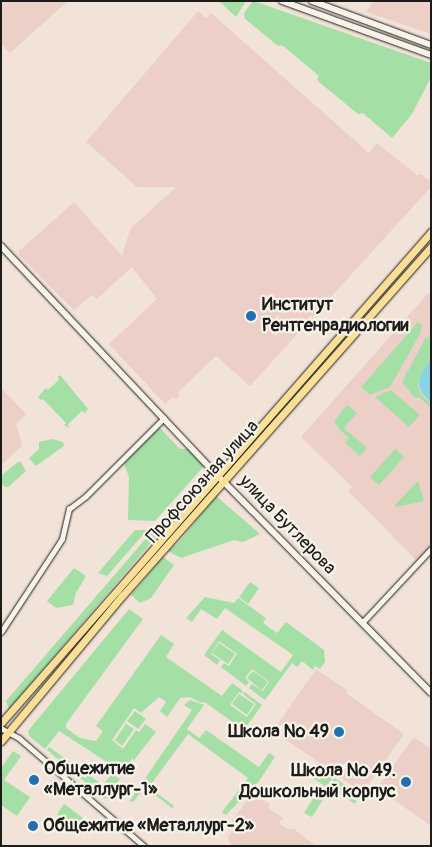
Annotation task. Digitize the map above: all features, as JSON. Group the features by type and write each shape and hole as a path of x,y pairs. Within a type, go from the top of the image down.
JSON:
{"main road":[{"name":"Профсоюзная улица","path":"1,723 431,232"},
{"name":"Профсоюзная улица","path":"1,741 122,596 431,247"}],"street":[{"path":"282,1 431,55"},
{"path":"312,1 431,45"},
{"name":"улица Бутлерова","path":"1,246 217,475 431,693"},
{"path":"1,632 62,539 69,509 86,496 164,418"},
{"path":"362,623 431,549"},
{"path":"21,699 23,707 30,706"},
{"path":"1,728 10,731 144,846"}],"shaded area":[{"path":"1,1 68,1 10,53 1,44"},
{"path":"374,1 431,1 431,34 366,12"},
{"path":"198,11 207,18 211,13 369,153 377,143 417,175 421,174 431,182 431,187 250,386 216,356 178,392 180,395 176,399 173,397 165,404 109,344 157,299 132,267 97,299 92,295 74,310 19,255 19,251 74,202 122,256 130,229 176,187 137,187 86,142"},
{"path":"431,290 431,548 418,562 348,491 352,487 301,437"},
{"path":"1,388 26,414 16,424 22,446 1,465"},
{"name":"Школа № 49","path":"316,669 347,690 346,693 404,734 363,793 273,731"},
{"name":"Школа № 49. Дошкольный корпус","path":"414,737 431,749 431,826 377,788"},
{"path":"253,793 270,804 268,808 283,818 279,823 287,829 294,829 316,846 230,845 228,837 235,827 229,824"}],"green space":[{"path":"219,1 246,1 236,17"},
{"path":"253,1 431,63 431,77 412,114 392,138 363,113 358,114 319,82 317,79 319,76 282,45 278,46 245,19 244,13"},
{"path":"418,322 422,325 420,334 390,387 370,395 361,387"},
{"path":"429,332 431,357 418,385 421,394 431,404 431,408 420,398 414,397 402,382 426,337 428,338"},
{"path":"60,375 88,409 85,413 82,411 68,424 69,428 64,425 66,423 43,399 41,400 38,397 46,388 48,390 59,380 58,377"},
{"path":"391,390 420,415 409,427 375,397"},
{"path":"347,405 357,413 344,428 367,448 360,456 345,443 349,438 339,429 334,421"},
{"path":"159,427 180,449 189,449 204,466 155,521 128,520 129,477 123,461"},
{"path":"53,439 63,442 64,446 36,466 29,458 39,449 39,442"},
{"path":"395,449 404,457 379,485 370,477"},
{"path":"18,462 21,462 26,471 8,487 5,487 1,483 1,476"},
{"path":"418,481 424,501 396,507 395,505"},
{"path":"216,496 260,534 243,542 234,540 181,558 168,551 179,542"},
{"path":"180,499 184,504 9,709 6,701"},
{"path":"135,530 147,530 107,576 98,573"},
{"path":"163,557 174,565 151,598 140,603 131,595"},
{"path":"74,568 86,576 76,593 73,605 56,608 47,601"},
{"path":"250,582 259,588 248,604 239,597"},
{"path":"205,597 234,603 238,598 266,618 263,623 277,633 286,622 324,650 325,662 320,669 315,666 313,670 302,661 297,667 292,663 265,700 249,688 252,684 263,691 269,682 252,669 245,678 249,682 246,686 221,667 224,663 229,666 237,654 219,641 211,654 220,660 217,665 204,655 222,630 281,672 293,655 225,608 217,619 201,609 192,622 186,618"},
{"path":"129,609 143,619 66,724 66,728 80,738 96,741 103,731 96,726 161,635 174,644 166,657 222,696 232,683 242,690 242,694 239,692 230,705 247,717 256,704 244,695 243,691 262,705 244,730 206,703 199,702 190,697 180,698 167,717 160,711 166,702 159,697 141,713 134,708 112,740 123,749 136,730 139,732 145,724 156,732 124,773 59,731 45,749 29,736 28,731"},
{"path":"219,643 235,654 228,664 212,653"},
{"path":"253,671 268,682 262,690 247,678"},
{"path":"239,694 254,704 247,715 232,704"},
{"path":"190,700 204,705 187,729 199,738 206,730 259,767 269,753 275,757 259,781 226,815 222,812 248,778 188,734 149,787 174,806 172,808 145,787 134,801 129,802 192,710 184,705"},
{"path":"135,711 146,719 138,729 127,721"},
{"path":"126,724 134,729 122,746 115,740"},
{"path":"49,747 103,785 112,774 120,779 105,799 47,750"},
{"path":"13,751 21,756 4,780 30,797 17,816 1,805 1,768"},
{"path":"318,763 335,775 326,787 309,775"},
{"path":"334,778 360,794 355,804 330,788"},
{"path":"316,794 324,798 312,817 304,813"},
{"path":"64,804 83,818 76,828 57,814"}],"water":[{"path":"431,358 431,403 422,393 419,385 420,377"}],"place":[{"name":"Институт Рентгенрадиологии","path":"251,316"},
{"name":"Школа № 49","path":"339,732"},
{"name":"Общежитие «Металлург-1»","path":"34,780"},
{"name":"Школа № 49. Дошкольный корпус","path":"406,782"},
{"name":"Общежитие «Металлург-2»","path":"33,826"}]}
